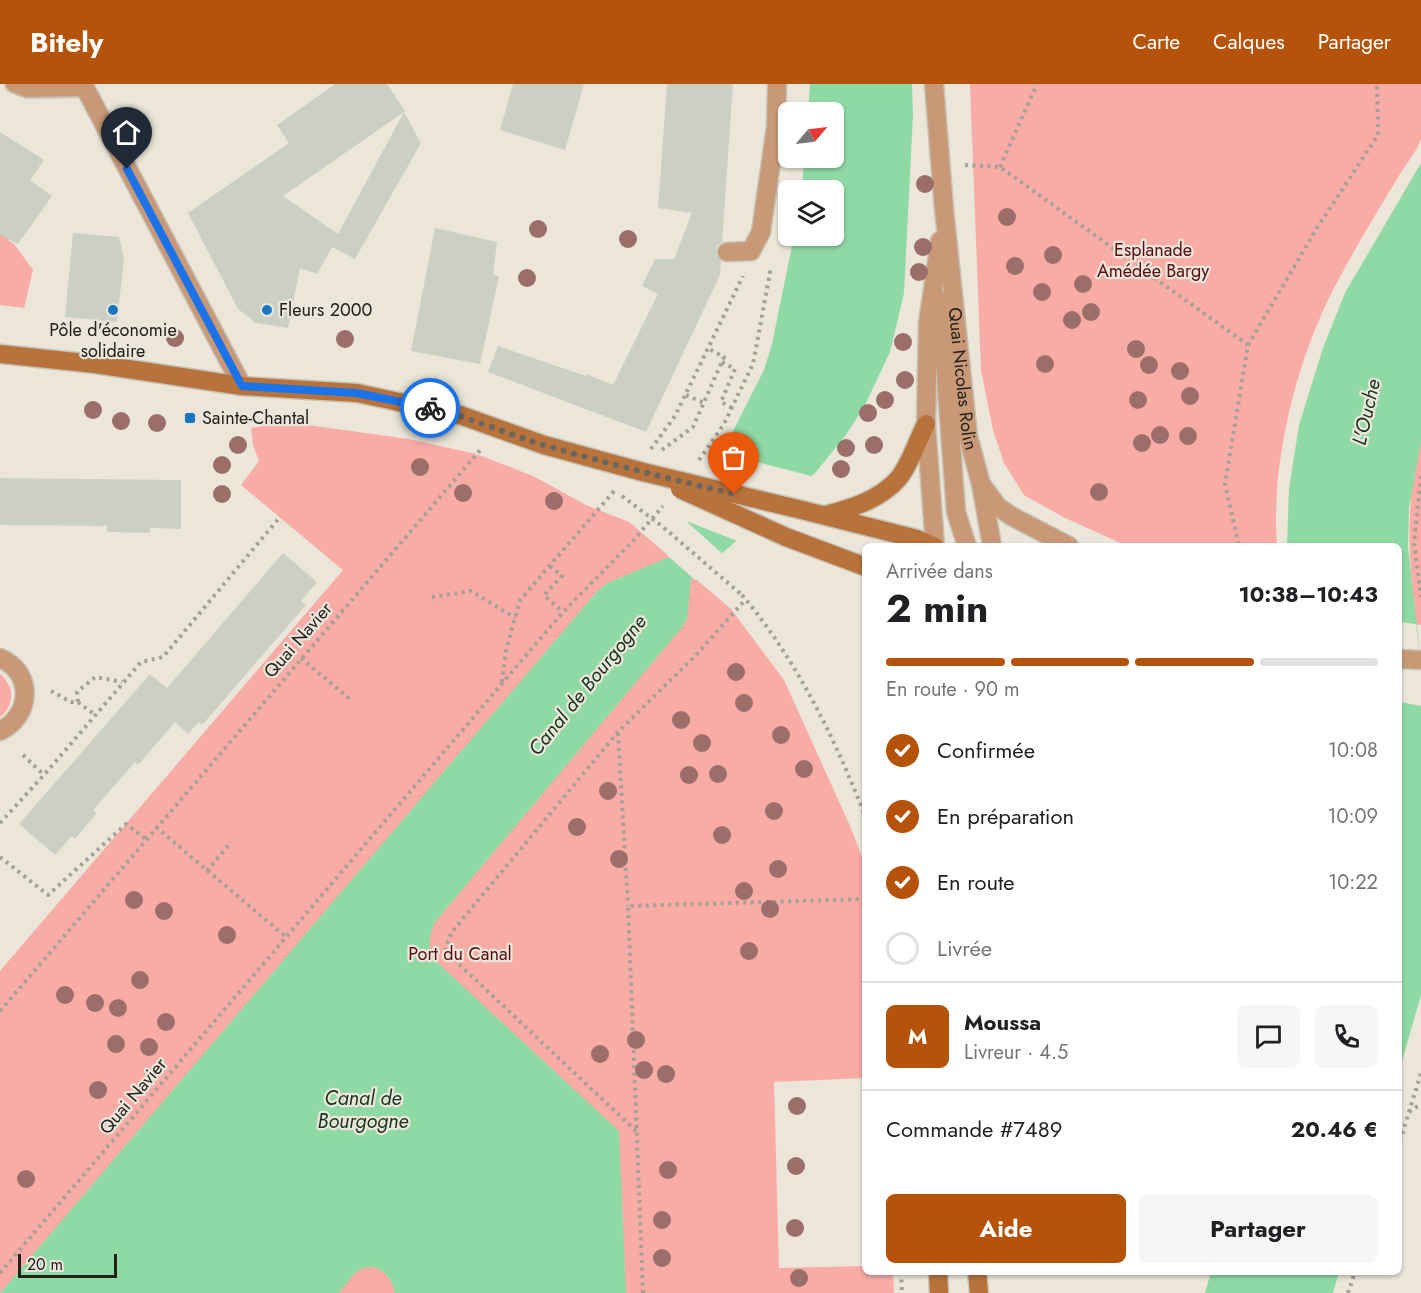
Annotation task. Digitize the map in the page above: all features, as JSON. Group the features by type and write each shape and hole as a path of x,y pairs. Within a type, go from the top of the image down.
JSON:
{"main road":[{"path":"0,354 95,364 242,386 357,393 460,415 544,445 639,471 826,515 926,543"},
{"path":"826,515 873,499 887,490 899,478 926,424"},
{"path":"639,471 786,537 862,566"},
{"path":"938,1275 939,1293"},
{"path":"977,1275 979,1293"}],"street":[{"path":"727,252 751,250 762,232 776,126 777,84"},
{"name":"Quai Nicolas Rolin","path":"934,84 944,209 968,436 981,484 991,543"},
{"path":"84,86 242,386"},
{"name":"Quai Nicolas Rolin","path":"934,543 926,424 928,323 944,209"},
{"path":"934,287 942,322 956,512 966,543"},
{"path":"981,484 998,507 1063,543"},
{"path":"0,658 7,660 16,669 23,680 26,692 24,706 18,718 0,731"},
{"path":"1402,658 1421,660"}],"lane":[{"path":"14,84 27,88 84,86"}],"path":[{"path":"1000,167 1037,84"},
{"path":"1238,543 1225,484 1248,345 1317,228 1378,135 1377,84"},
{"path":"940,164 1000,167 1248,345"},
{"path":"639,471 686,395 744,275 751,250"},
{"path":"693,468 724,424 753,364 772,263"},
{"path":"639,471 693,427 724,357 709,349"},
{"path":"722,362 735,369 721,402 732,408"},
{"path":"686,395 704,403"},
{"name":"Quai Navier","path":"0,1011 499,429"},
{"path":"1421,476 1414,543 1421,597"},
{"path":"502,683 506,650 520,600 614,491"},
{"path":"622,496 663,527 744,597 780,644 799,675 862,809"},
{"name":"Quai Navier","path":"0,1273 562,612 632,542 667,502"},
{"path":"0,823 141,662 163,657 280,517"},
{"path":"550,566 562,576 544,595 562,612"},
{"path":"432,597 471,591 515,618"},
{"path":"636,1131 445,951 451,933 618,732 696,655 744,597"},
{"path":"301,658 351,700"},
{"path":"78,702 77,692 95,677 123,682"},
{"path":"26,692 45,687 71,702 78,702 95,715"},
{"path":"618,732 628,906 643,1293"},
{"path":"23,755 44,775"},
{"path":"0,857 48,895 126,824 146,839"},
{"path":"156,827 286,937"},
{"path":"207,871 231,842"},
{"path":"628,906 862,898"},
{"path":"1402,1135 1421,1073"},
{"path":"1409,1112 1421,1104"},
{"path":"901,1275 902,1293"},
{"path":"1348,1293 1354,1275"}],"green space":[{"name":"Esplanade Amédée Bargy","path":"970,84 1421,84 1421,139 1419,144 1342,273 1313,335 1301,370 1283,441 1278,477 1277,543 1120,543 1063,517 1024,495 1004,463 993,430 981,370"},
{"path":"0,231 10,237 8,240 14,244 33,270 24,308 0,305"},
{"name":"Port du Canal","path":"286,422 409,439 476,454 533,476 586,505 629,522 731,609 784,680 862,857 862,1078 774,1082 779,1268 862,1266 862,1275 893,1275 894,1293 0,1293 0,971 343,570 241,485 259,461 253,445 251,428"},
{"path":"1421,442 1421,625 1416,624 1411,577 1410,511"},
{"path":"0,674 11,690 11,702 0,717"}],"water":[{"name":"Canal de Bourgogne","path":"810,84 912,84 913,115 904,293 890,352 864,407 845,436 816,472 691,580 687,619 683,626 436,921 430,937 431,953 438,963 619,1131 626,1293 395,1293 387,1275 371,1267 355,1273 339,1293 0,1293 598,590 607,583 669,557 764,370 772,344 792,246 844,246 844,180 803,180 803,168 844,168 844,102 809,102"},
{"name":"L'Ouche","path":"1421,163 1421,442 1409,508 1408,546 1421,663 1421,995 1402,1061 1402,543 1287,543 1289,489 1299,425 1323,348 1345,293"},
{"path":"1210,1275 1338,1275 1333,1293 1205,1293"}],"pier":[{"path":"719,452 815,477 740,542 686,521 724,555 695,580 667,555"},
{"path":"1402,622 1416,624 1421,663 1421,706 1402,702"}],"building":[{"path":"335,84 387,84 405,111 421,143 355,259 332,247 317,274 300,268 288,328 256,323 238,309 188,213 289,143 277,125","holes":["404,112 338,234 283,196"]},
{"path":"513,84 584,84 565,150 500,130"},
{"path":"667,84 733,84 722,242 717,246 716,252 721,261 720,275 646,432 488,372 498,346 613,385 658,294 642,286 655,259 674,259 692,213 658,208"},
{"path":"0,132 44,160 30,180 52,196 18,244 0,235"},
{"path":"435,228 497,242 493,275 499,276 480,364 411,351"},
{"path":"73,233 119,237 124,258 117,322 65,317"},
{"path":"0,478 181,480 181,529 150,528 150,533 107,532 107,526 0,525"},
{"path":"283,553 317,582 301,601 306,605 202,725 199,722 188,734 175,722 138,765 135,762 93,810 97,813 75,839 72,836 55,855 19,824 150,674 167,688"}],"way so far":[{"path":"430,408 460,415 544,445 635,471 734,494"}],"place":[{"name":"Pôle d'économie solidaire","path":"113,310"},
{"name":"Fleurs 2000","path":"267,310"},
{"name":"Sainte-Chantal","path":"190,418"}],"route":[{"path":"127,169 242,386 357,393 430,408"}]}
